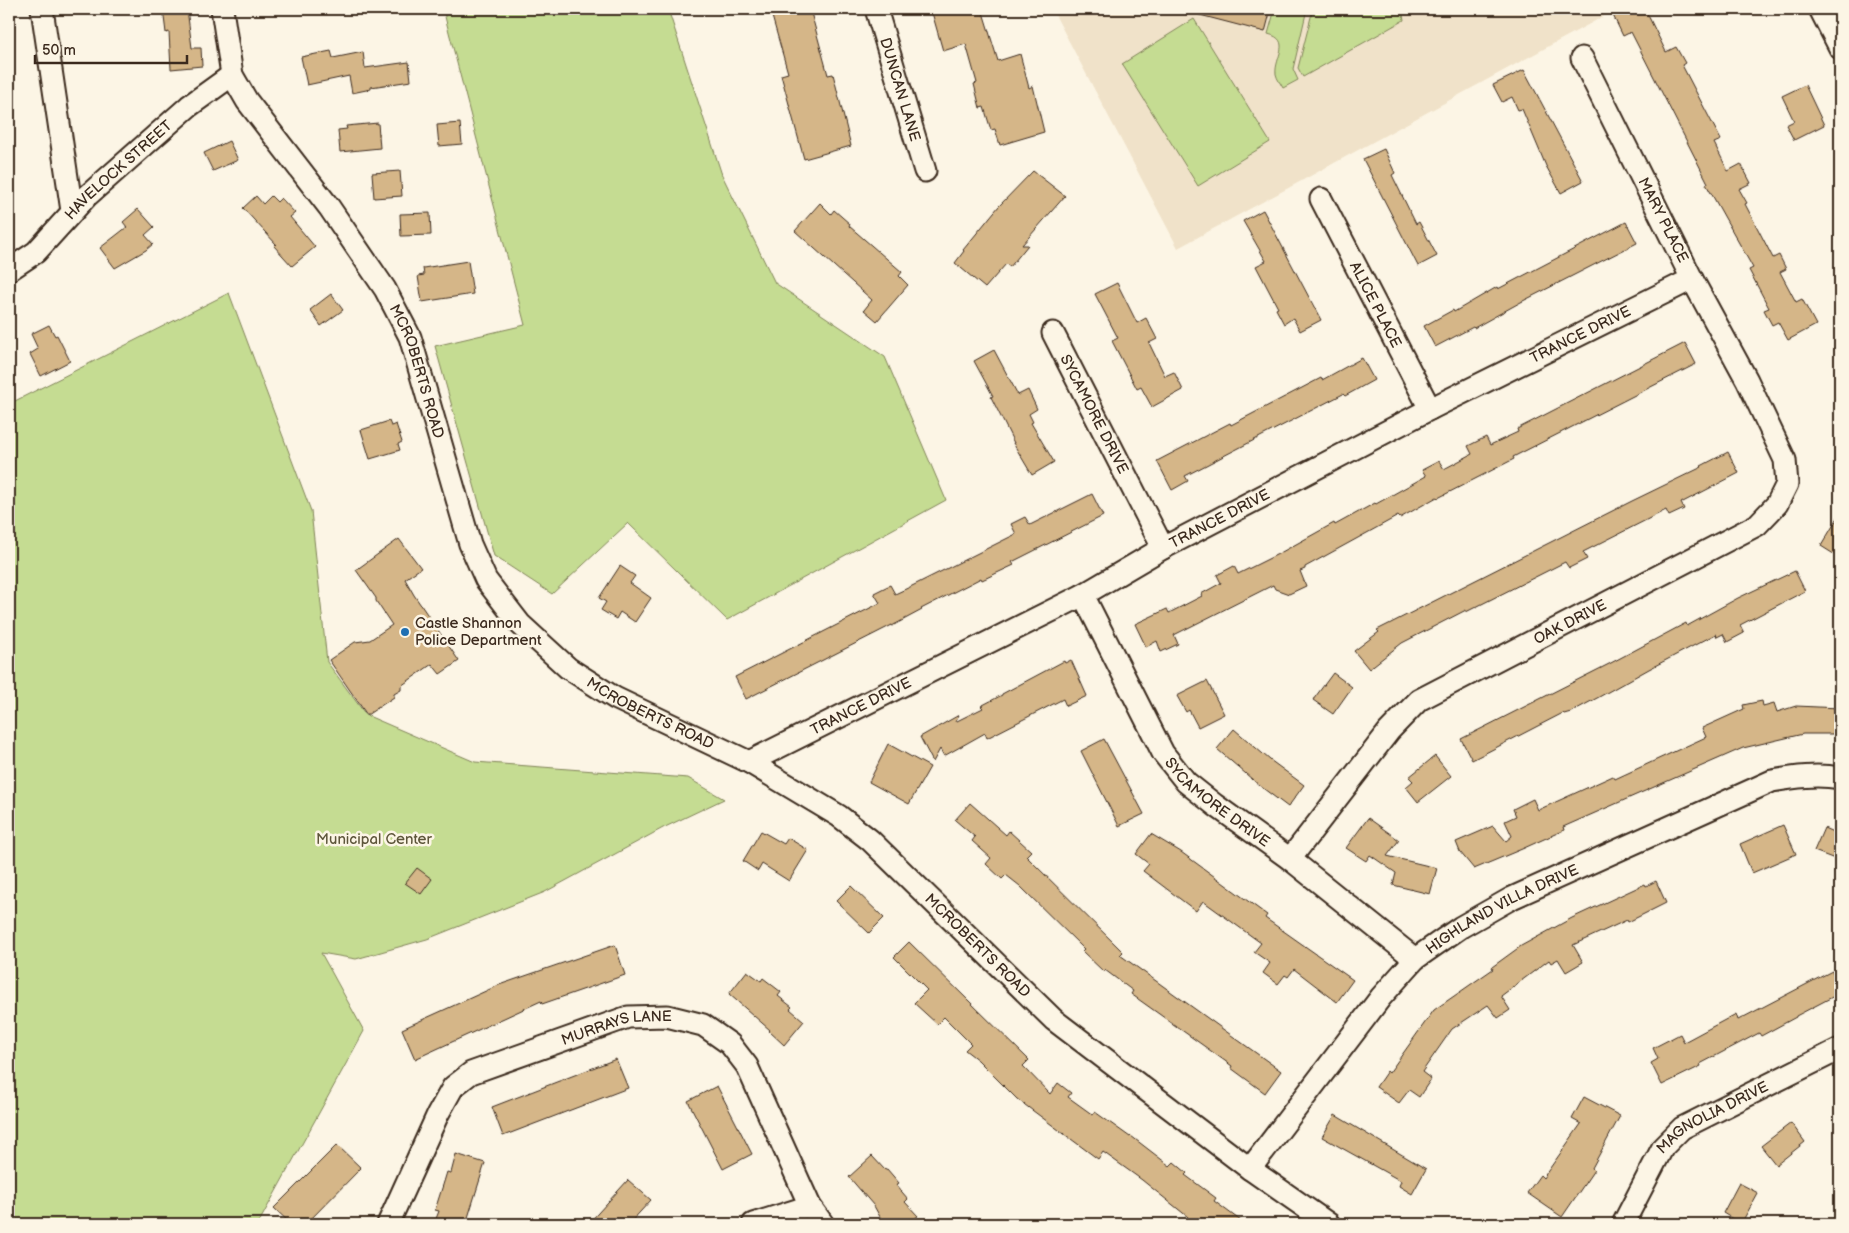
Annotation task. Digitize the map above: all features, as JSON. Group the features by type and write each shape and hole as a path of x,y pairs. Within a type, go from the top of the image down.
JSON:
{"street":[{"path":"42,9 72,211"},
{"name":"MCROBERTS ROAD","path":"222,9 232,75 247,101 329,207 385,289 410,337 470,544 486,580 520,624 568,668 615,698 749,762 839,816 870,840 1054,1020 1250,1169 1329,1224"},
{"name":"DUNCAN LANE","path":"876,9 925,171"},
{"path":"1820,9 1840,48"},
{"name":"MARY PLACE","path":"1582,58 1692,279 1747,380"},
{"name":"HAVELOCK STREET","path":"9,270 36,252 72,211 189,106 232,75"},
{"name":"ALICE PLACE","path":"1321,199 1430,409"},
{"name":"TRANCE DRIVE","path":"749,762 1083,595 1163,548 1430,409 1692,279"},
{"name":"SYCAMORE DRIVE","path":"1054,334 1163,548"},
{"name":"OAK DRIVE","path":"1290,859 1389,732 1419,700 1729,540 1757,524 1777,504 1787,484 1785,460 1747,380"},
{"name":"SYCAMORE DRIVE","path":"1083,595 1163,754 1186,782 1290,859 1416,958"},
{"name":"HIGHLAND VILLA DRIVE","path":"1250,1169 1381,997 1416,958 1460,927 1512,898 1772,781 1826,775 1840,778"},
{"name":"MURRAYS LANE","path":"388,1224 438,1114 453,1087 471,1073 628,1017 667,1016 703,1025 730,1044 748,1066 810,1206 824,1224"},
{"name":"MAGNOLIA DRIVE","path":"1623,1224 1663,1147 1682,1128 1840,1049"},
{"path":"753,1224 810,1206"}],"shaded area":[{"path":"1052,9 1617,9 1178,248"}],"green space":[{"path":"443,9 668,9 722,175 775,283 885,357 946,500 727,620 628,523 552,594 494,556 435,346 525,325"},
{"path":"1275,9 1307,9 1293,69 1298,80 1283,88 1276,74 1281,50 1280,41 1268,34"},
{"path":"1313,9 1402,9 1404,20 1303,77 1298,68"},
{"path":"1194,19 1270,142 1198,186 1122,64"},
{"name":"Municipal Center","path":"229,293 311,511 327,662 366,715 475,762 688,778 724,799 663,828 545,892 427,939 356,959 321,953 364,1031 258,1224 9,1224 9,404"}],"building":[{"path":"163,9 187,9 192,48 201,48 202,66 171,69 169,32 166,33"},
{"path":"770,9 810,9 828,75 833,74 851,146 804,159 781,75 788,73"},
{"path":"931,9 982,9 998,61 1020,54 1029,88 1033,86 1044,132 1000,145 995,129 991,130 984,107 980,108 974,84 977,83 966,44 943,51"},
{"path":"1197,9 1271,9 1265,32 1196,14"},
{"path":"1610,9 1645,9 1666,52 1676,47 1685,63 1682,65 1721,140 1714,143 1728,171 1741,164 1751,183 1739,189 1747,203 1745,204 1773,258 1779,255 1786,269 1780,272 1796,302 1802,299 1816,325 1788,340 1778,322 1772,325 1764,310 1769,308 1749,270 1753,268 1706,184 1708,183 1631,32 1623,36"},
{"path":"331,51 333,58 363,52 365,68 409,62 411,81 371,87 371,89 352,93 349,76 307,85 301,57"},
{"path":"1524,70 1583,181 1561,193 1546,166 1522,109 1518,110 1512,97 1502,102 1493,85"},
{"path":"1805,85 1824,125 1794,140 1786,125 1794,121 1782,96"},
{"path":"378,123 380,148 340,152 338,130 347,129 346,126"},
{"path":"460,123 462,144 439,146 437,125"},
{"path":"229,141 238,160 213,171 204,153"},
{"path":"1384,149 1395,173 1392,175 1416,224 1419,222 1437,256 1418,266 1363,159"},
{"path":"400,171 402,196 374,198 372,173"},
{"path":"1033,171 1065,196 1022,245 1028,245 1010,267 1006,264 985,288 955,263 963,250 999,206"},
{"path":"256,196 263,204 271,196 277,202 281,198 295,213 290,217 315,247 292,266 274,246 276,244 243,208"},
{"path":"820,203 831,214 834,210 850,224 849,226 902,272 899,276 908,285 877,321 864,310 872,300 795,231"},
{"path":"138,209 154,227 145,235 153,244 115,268 100,248 127,227 123,222"},
{"path":"1263,210 1321,320 1300,331 1293,318 1284,324 1276,309 1278,308 1256,266 1266,261 1243,221"},
{"path":"430,213 431,235 401,236 400,214"},
{"path":"1626,222 1637,243 1435,347 1424,326"},
{"path":"468,261 473,294 422,302 418,276 424,275 423,268"},
{"path":"1117,283 1137,323 1146,318 1157,339 1149,343 1165,376 1174,372 1183,390 1152,407 1141,387 1137,389 1112,341 1118,338 1095,294"},
{"path":"331,294 343,310 321,326 310,310"},
{"path":"49,325 55,336 57,335 70,361 41,376 30,354 38,349 31,334"},
{"path":"1685,343 1696,364 1513,457 1514,459 1437,497 1400,518 1398,516 1305,567 1305,569 1300,571 1306,586 1289,594 1275,589 1273,585 1174,635 1178,644 1161,652 1157,641 1146,647 1135,624 1167,609 1169,613 1202,596 1201,594 1221,583 1217,575 1234,566 1238,574 1334,523 1335,525 1376,504 1426,476 1422,470 1439,461 1444,469 1472,454 1468,446 1486,437 1490,445 1518,432 1517,429"},
{"path":"994,350 1018,395 1028,390 1037,409 1029,414 1033,422 1031,423 1054,462 1032,475 1013,443 991,397 993,396 974,361"},
{"path":"1362,358 1374,380 1345,396 1343,394 1185,476 1188,481 1172,490 1157,461 1321,378 1322,380"},
{"path":"389,421 391,426 396,424 402,442 398,444 400,450 370,459 361,430"},
{"path":"1728,452 1739,473 1681,503 1684,509 1669,516 1666,510 1583,552 1587,559 1569,568 1565,562 1466,612 1466,610 1402,643 1369,669 1354,651 1379,632 1377,630 1702,467"},
{"path":"1092,494 1103,516 1012,562 1014,565 982,580 981,578 892,626 746,699 735,677 880,603 874,593 890,585 895,594 1016,534 1011,524 1025,517 1030,525"},
{"path":"1840,514 1840,558 1821,546"},
{"path":"399,539 421,568 405,579 459,661 440,674 432,664 401,686 401,690 394,694 394,697 367,715 329,660 355,642 370,640 392,625 356,570"},
{"path":"620,566 635,576 630,583 651,598 635,622 620,612 616,619 601,610 606,602 599,598"},
{"path":"1795,571 1805,591 1740,625 1744,633 1727,642 1723,634 1717,637 1716,634 1571,712 1563,713 1472,760 1461,739 1686,623 1687,626 1738,598"},
{"path":"1071,660 1087,696 1066,706 1063,699 987,738 985,733 944,756 940,749 933,762 920,737 959,715 955,722 983,708 981,706 1002,694 1064,661 1065,663"},
{"path":"1333,673 1352,687 1333,714 1313,700"},
{"path":"1207,681 1224,714 1198,727 1189,710 1186,712 1177,696"},
{"path":"1762,701 1763,706 1774,703 1777,712 1796,706 1840,708 1839,734 1803,734 1743,748 1563,827 1564,830 1474,869 1460,852 1456,842 1493,826 1506,841 1512,836 1505,821 1516,816 1513,809 1533,799 1538,810 1613,776 1615,779 1706,737 1702,728 1744,709 1743,705"},
{"path":"1234,729 1270,760 1304,785 1288,807 1217,749"},
{"path":"1104,739 1144,814 1119,826 1081,751"},
{"path":"888,744 930,767 909,804 869,782"},
{"path":"1435,756 1451,776 1418,802 1406,787 1413,781 1409,777"},
{"path":"970,803 1006,835 1009,831 1031,851 1026,856 1123,952 1120,955 1281,1071 1265,1093 1231,1068 1232,1066 1131,994 1133,991 1105,970 1104,972 1082,951 1084,949 1020,886 1006,875 1002,879 986,864 991,858 972,841 975,837 955,820"},
{"path":"1368,818 1399,840 1387,856 1437,868 1430,894 1393,885 1396,873 1370,855 1366,861 1346,848"},
{"path":"1783,825 1796,854 1752,873 1740,844"},
{"path":"1824,828 1840,835 1840,861 1814,851"},
{"path":"761,831 784,844 788,838 808,850 789,881 762,864 758,871 743,861"},
{"path":"1151,834 1181,852 1267,915 1265,918 1353,980 1337,1002 1294,969 1288,977 1285,975 1278,984 1263,973 1270,963 1254,952 1261,943 1203,901 1196,911 1143,871 1149,864 1136,854"},
{"path":"417,868 432,879 421,894 405,883"},
{"path":"1656,881 1666,903 1628,922 1627,920 1573,945 1583,962 1566,972 1558,959 1551,963 1549,960 1501,996 1510,1010 1498,1018 1488,1005 1452,1029 1422,1072 1431,1079 1419,1097 1409,1090 1399,1103 1376,1087 1387,1071 1389,1073 1434,1010 1493,969 1492,967 1521,946 1572,918 1645,884 1646,886"},
{"path":"851,886 884,918 869,933 836,901"},
{"path":"909,942 1029,1060 1023,1066 1050,1094 1058,1083 1071,1093 1068,1097 1093,1115 1095,1112 1131,1136 1170,1166 1174,1162 1187,1173 1185,1175 1216,1198 1214,1201 1245,1224 1182,1224 1188,1217 1142,1180 1103,1152 1098,1159 1017,1099 978,1060 965,1050 971,1044 944,1017 937,1024 914,1003 927,990 894,957"},
{"path":"615,945 625,975 542,1004 541,1001 415,1059 402,1029 499,985"},
{"path":"747,971 761,981 763,978 781,992 778,996 792,1007 790,1009 804,1021 784,1045 729,994"},
{"path":"1832,971 1840,987 1840,993 1761,1036 1759,1033 1700,1064 1701,1066 1662,1085 1651,1063 1658,1059 1653,1048 1680,1034 1684,1042 1736,1014 1738,1020"},
{"path":"616,1059 628,1088 503,1136 492,1107"},
{"path":"717,1086 752,1154 723,1169 688,1101"},
{"path":"1584,1097 1620,1116 1592,1168 1594,1170 1562,1217 1527,1193 1540,1175 1543,1178 1581,1124 1572,1119"},
{"path":"1335,1115 1426,1169 1412,1194 1399,1186 1401,1181 1322,1137"},
{"path":"1791,1123 1805,1142 1776,1165 1761,1146"},
{"path":"337,1145 361,1168 306,1224 291,1224 274,1208"},
{"path":"456,1154 485,1163 466,1224 434,1224 439,1211 435,1210 447,1172 451,1173"},
{"path":"872,1156 899,1183 896,1185 908,1199 905,1202 918,1216 907,1224 884,1224 874,1206 849,1177"},
{"path":"628,1180 651,1200 629,1224 588,1224"},
{"path":"1739,1183 1758,1193 1741,1224 1723,1213"}],"place":[{"name":"Castle Shannon Police Department","path":"405,632"}]}
